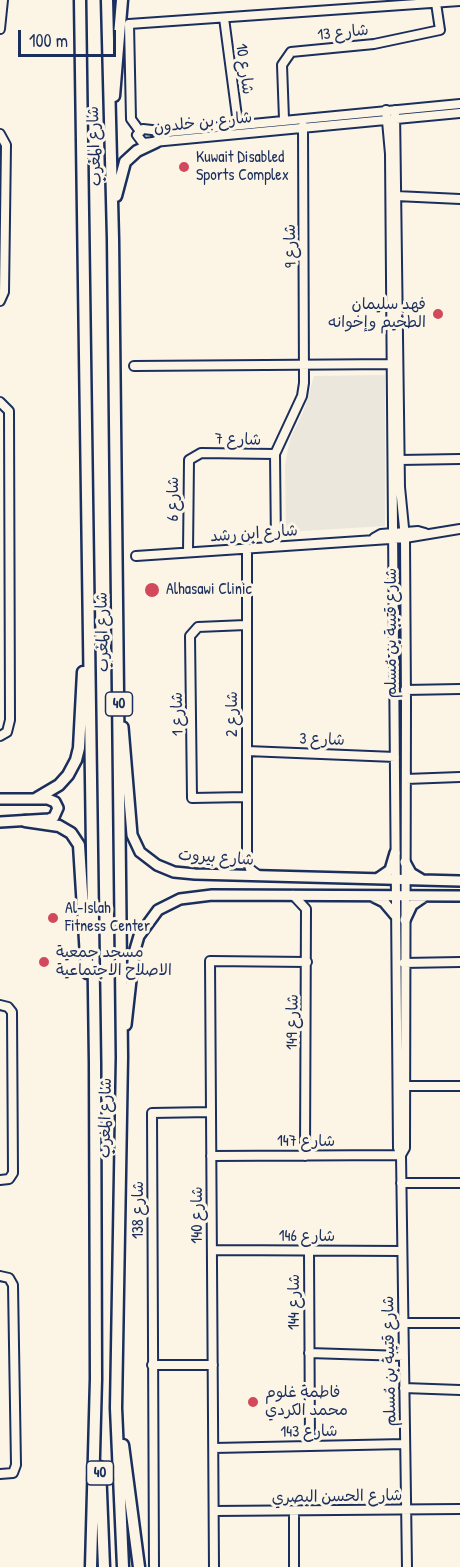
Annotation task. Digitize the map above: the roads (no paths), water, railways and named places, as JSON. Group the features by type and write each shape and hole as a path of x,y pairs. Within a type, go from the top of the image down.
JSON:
{"highway":[{"path":"75,0 80,59"},
{"name":"شارع المغرب","path":"80,0 95,1062 96,1379"},
{"name":"شارع المغرب","path":"107,0 113,232 122,1057 116,1408"},
{"path":"109,129 122,0"},
{"path":"113,232 117,188 125,162 137,151 156,142"},
{"path":"37,798 59,785 68,775 79,748 89,603"},
{"path":"25,821 59,826 71,833 80,845 90,1041 95,1062"},
{"path":"91,1567 96,1379"},
{"name":"40","path":"96,1379 104,1567"},
{"path":"116,1408 129,1475 139,1567"},
{"name":"40","path":"116,1408 123,1567"}],"main road":[{"name":"شارع بيروت","path":"118,654 130,825 137,848 152,862 174,872 460,881"},
{"path":"0,800 37,798 55,802 57,813 49,819 0,822"},
{"path":"375,880 390,870 395,853"},
{"path":"405,862 411,873 427,880"},
{"path":"366,895 384,902 395,915"},
{"path":"405,920 412,905 426,895"},
{"path":"122,1057 135,946 144,926 154,914 169,903 192,897 460,896"}],"street":[{"path":"0,29 3,0"},
{"path":"140,130 131,119 129,24 460,1"},
{"name":"شارع 13","path":"284,119 282,65 291,52 374,44 440,30 436,3"},
{"name":"شارع 10","path":"224,18 238,124"},
{"name":"شارع بن خلدون","path":"460,104 284,119 169,132 140,130 137,137 140,141 156,142 303,126 460,113"},
{"name":"شارع قتيبة بن مُسلم","path":"386,110 391,119 396,196 395,853 405,920 405,1148 401,1155"},
{"name":"شارع قتيبة بن مُسلم","path":"395,110 391,119 390,154 395,364 404,535 406,779 405,862 400,880"},
{"name":"شارع 9","path":"275,454 302,396 305,364 303,126"},
{"path":"0,134 6,145 4,292 0,301"},
{"path":"396,196 460,199"},
{"path":"134,366 395,364"},
{"path":"0,402 9,411 4,587 10,720 7,732 0,736"},
{"name":"شارع 7","path":"201,453 275,454"},
{"name":"شارع 6","path":"188,552 187,466 194,455 201,453"},
{"path":"275,454 276,545"},
{"path":"400,459 460,459"},
{"name":"شارع ابن رشد","path":"136,556 374,538 381,534 394,536 460,529"},
{"name":"شارع 2","path":"247,548 247,863 250,869 258,875"},
{"name":"شارع 1","path":"246,625 198,627 190,636 192,798 246,797"},
{"path":"405,690 460,689"},
{"name":"شارع 3","path":"247,751 395,757"},
{"path":"406,779 460,777"},
{"name":"شارع 149","path":"291,895 306,909 305,1156"},
{"name":"شارع قتيبة بن مُسلم","path":"400,895 395,915 407,1567"},
{"name":"شارع 140","path":"214,1567 210,961 307,962"},
{"path":"404,963 460,962"},
{"path":"0,1005 8,1007 12,1012 13,1173 9,1179 0,1180"},
{"path":"404,1086 460,1086"},
{"name":"شارع 138","path":"154,1567 152,1113 211,1112"},
{"name":"شارع 147","path":"211,1156 401,1155"},
{"path":"401,1183 460,1183"},
{"name":"شارع 146","path":"212,1250 402,1251"},
{"name":"شارع 144","path":"309,1251 309,1446"},
{"path":"0,1276 9,1278 13,1286 16,1465 13,1473 0,1474"},
{"path":"403,1323 460,1323"},
{"name":"شارع 144","path":"309,1353 404,1356"},
{"path":"152,1365 213,1365"},
{"path":"404,1388 460,1390"},
{"name":"شارع 143","path":"214,1448 405,1444"},
{"name":"شارع الحسن البصري","path":"214,1511 460,1509"},
{"path":"294,1511 294,1567"}],"place":[{"name":"Kuwait Disabled Sports Complex","path":"184,167"},
{"name":"فهد سليمان الطخيم وإخوانه","path":"438,314"},
{"name":"Alhasawi Clinic","path":"152,590"},
{"name":"Al-Islah Fitness Center","path":"53,918"},
{"name":"مسجد جمعية الاصلاح الاجتماعية","path":"44,962"},
{"name":"فاطمة غلوم محمد الكردي","path":"253,1402"}]}
